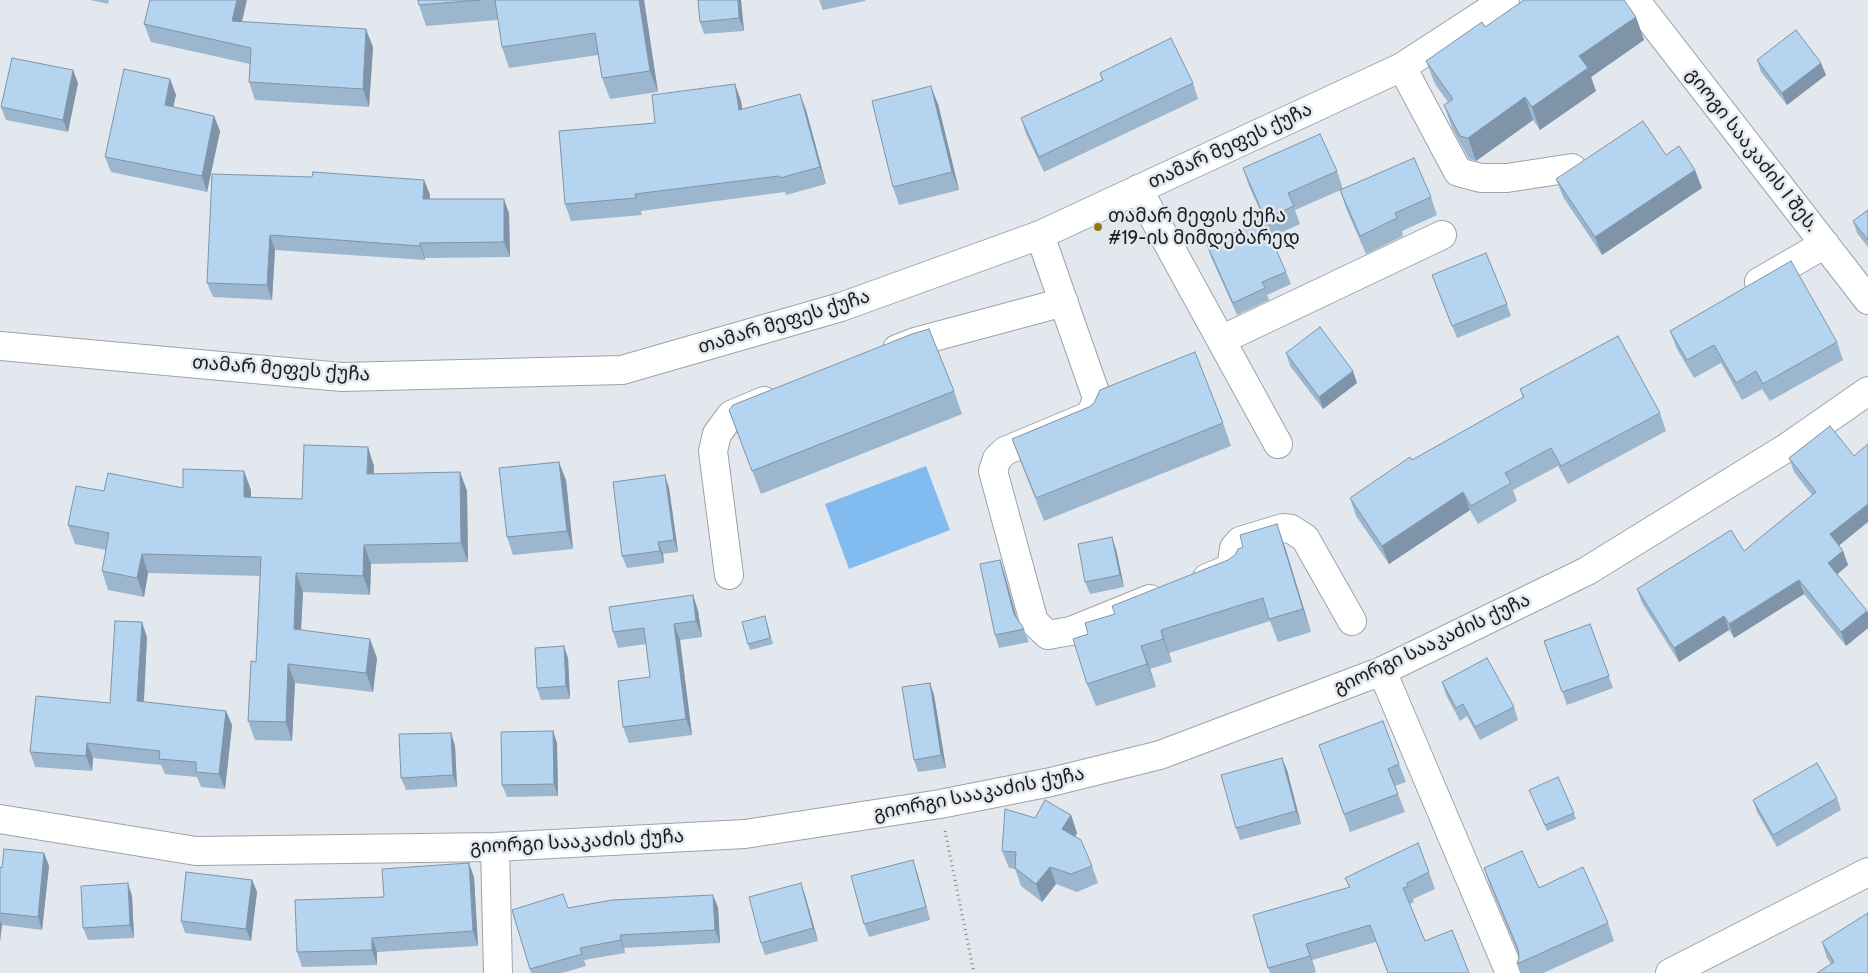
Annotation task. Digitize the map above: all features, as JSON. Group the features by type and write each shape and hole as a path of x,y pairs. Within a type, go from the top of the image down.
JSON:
{"street":[{"name":"თამარ მეფეს ქუჩა","path":"0,346 342,377 622,370 841,307 1040,234 1402,67 1505,0"},
{"name":"გიოგი სააკაძის I შეს.","path":"1635,0 1868,300"},
{"path":"1402,67 1458,172 1481,178 1507,178 1572,168"},
{"path":"1138,189 1278,444"},
{"path":"1040,234 1093,380 1097,398 1091,415 1006,451 996,459 993,471 1034,622 1048,635 1071,631 1231,568 1234,548 1240,541 1283,528 1291,529 1305,538 1352,621"},
{"path":"1221,340 1442,235"},
{"path":"1741,292 1825,244"},
{"path":"878,356 915,342 1064,302"},
{"name":"გიორგი სააკაძის ქუჩა","path":"0,819 196,851 495,847 745,834 940,804 1051,782 1160,755 1382,671 1587,571 1786,448 1868,391"},
{"path":"729,575 713,452 717,434 731,415 786,392"},
{"path":"1382,671 1510,973"},
{"path":"495,847 498,973"},
{"path":"1670,973 1868,872"}],"path":[{"path":"940,804 974,973"}],"shaded area":[{"path":"926,466 950,530 849,569 825,504"}],"building":[{"path":"150,0 237,0 232,21 366,29 363,89 249,82 251,48 144,24"},
{"path":"418,0 480,0 419,5"},
{"path":"495,0 639,0 650,71 602,78 595,33 502,47"},
{"path":"698,0 738,0 739,18 700,22"},
{"path":"1524,0 1624,0 1636,17 1579,56 1588,68 1532,107 1525,97 1468,138 1460,136 1444,105 1453,99 1426,61 1482,22 1485,27"},
{"path":"1796,30 1821,63 1782,93 1757,60"},
{"path":"1171,38 1193,83 1039,157 1021,118 1103,80 1100,73"},
{"path":"12,58 73,70 63,120 1,107"},
{"path":"124,69 170,79 165,105 214,116 202,176 105,157"},
{"path":"735,84 739,110 800,94 820,167 780,178 779,176 635,194 636,198 565,204 559,131 655,123 652,95"},
{"path":"931,86 952,172 893,187 872,101"},
{"path":"1643,121 1666,155 1679,146 1695,170 1595,237 1556,179"},
{"path":"1320,134 1337,171 1288,193 1294,206 1265,219 1243,168"},
{"path":"1414,158 1431,197 1395,213 1397,218 1360,236 1340,190"},
{"path":"313,172 424,180 423,199 504,199 504,242 420,243 420,246 270,235 267,285 207,283 212,174 312,177"},
{"path":"1868,210 1868,240 1853,221"},
{"path":"1263,220 1286,272 1262,282 1265,288 1233,303 1207,245"},
{"path":"1486,253 1507,304 1452,326 1432,275"},
{"path":"1791,261 1837,342 1763,384 1756,371 1736,383 1714,345 1687,360 1670,331"},
{"path":"1320,327 1353,371 1319,397 1286,353"},
{"path":"929,329 954,391 752,471 729,410 733,405"},
{"path":"1618,336 1660,413 1561,466 1551,448 1505,473 1511,483 1471,506 1463,492 1382,546 1350,498 1410,457 1412,460 1524,397 1520,389"},
{"path":"1195,352 1223,423 1036,498 1012,439 1089,407 1094,403 1100,390"},
{"path":"1830,426 1854,456 1868,444 1868,504 1830,534 1843,551 1828,563 1867,611 1841,632 1799,580 1729,624 1724,616 1674,648 1637,589 1731,530 1744,551 1816,492 1789,458"},
{"path":"304,445 368,447 367,474 460,472 461,543 364,545 363,576 296,573 294,629 370,639 366,673 288,664 286,722 248,721 251,661 256,662 261,557 142,554 137,578 102,571 109,533 68,525 76,486 104,491 108,473 183,488 183,469 244,471 244,497 302,499"},
{"path":"559,462 567,531 507,537 499,468"},
{"path":"665,475 674,540 658,542 660,551 622,556 613,482"},
{"path":"1277,524 1303,609 1269,619 1263,598 1161,630 1163,639 1141,646 1147,664 1087,684 1073,639 1088,634 1085,623 1115,614 1112,606 1228,560 1235,555 1238,549 1243,547 1240,535"},
{"path":"1112,537 1120,575 1085,582 1078,544"},
{"path":"1000,560 1014,614 1024,629 995,635 980,564"},
{"path":"693,595 696,621 674,624 686,719 623,727 618,681 650,677 644,628 613,632 609,607"},
{"path":"765,616 770,638 748,644 742,622"},
{"path":"115,621 142,622 137,701 226,711 219,774 196,772 196,762 159,759 160,751 87,743 86,756 30,752 36,696 110,703"},
{"path":"1590,624 1609,676 1562,692 1544,641"},
{"path":"564,646 566,686 537,688 535,648"},
{"path":"1487,658 1514,707 1475,727 1463,704 1456,708 1442,682"},
{"path":"930,683 941,755 914,760 902,687"},
{"path":"1383,721 1399,764 1388,769 1398,794 1344,814 1319,745"},
{"path":"553,731 554,784 502,785 501,732"},
{"path":"451,733 453,775 401,778 399,734"},
{"path":"1282,758 1296,811 1236,828 1221,775"},
{"path":"1817,763 1837,798 1773,835 1753,800"},
{"path":"1558,777 1574,813 1545,825 1529,790"},
{"path":"1045,800 1071,815 1062,829 1081,840 1092,866 1071,874 1050,867 1036,884 1015,868 1016,852 1002,851 1005,809 1035,818"},
{"path":"1418,843 1429,872 1407,883 1408,886 1403,888 1425,941 1452,930 1469,973 1388,973 1370,925 1306,944 1310,956 1268,968 1253,915 1350,887 1345,878"},
{"path":"4,849 44,853 38,917 0,913 0,867 2,868"},
{"path":"1522,851 1539,888 1583,867 1608,923 1517,964 1519,957 1518,949 1484,868"},
{"path":"913,860 926,907 864,924 851,876"},
{"path":"469,863 473,931 372,938 372,950 297,952 295,900 384,897 382,869"},
{"path":"186,872 252,880 246,929 181,921"},
{"path":"128,883 130,925 83,928 81,886"},
{"path":"801,883 813,928 761,943 749,897"},
{"path":"563,894 568,908 612,900 713,895 715,930 620,935 621,940 580,948 582,954 530,969 512,910"},
{"path":"1868,913 1868,973 1817,973 1834,962 1822,942"}],"place":[{"name":"თამარ მეფის ქუჩა #19-ის მიმდებარედ","path":"1098,227"}]}
